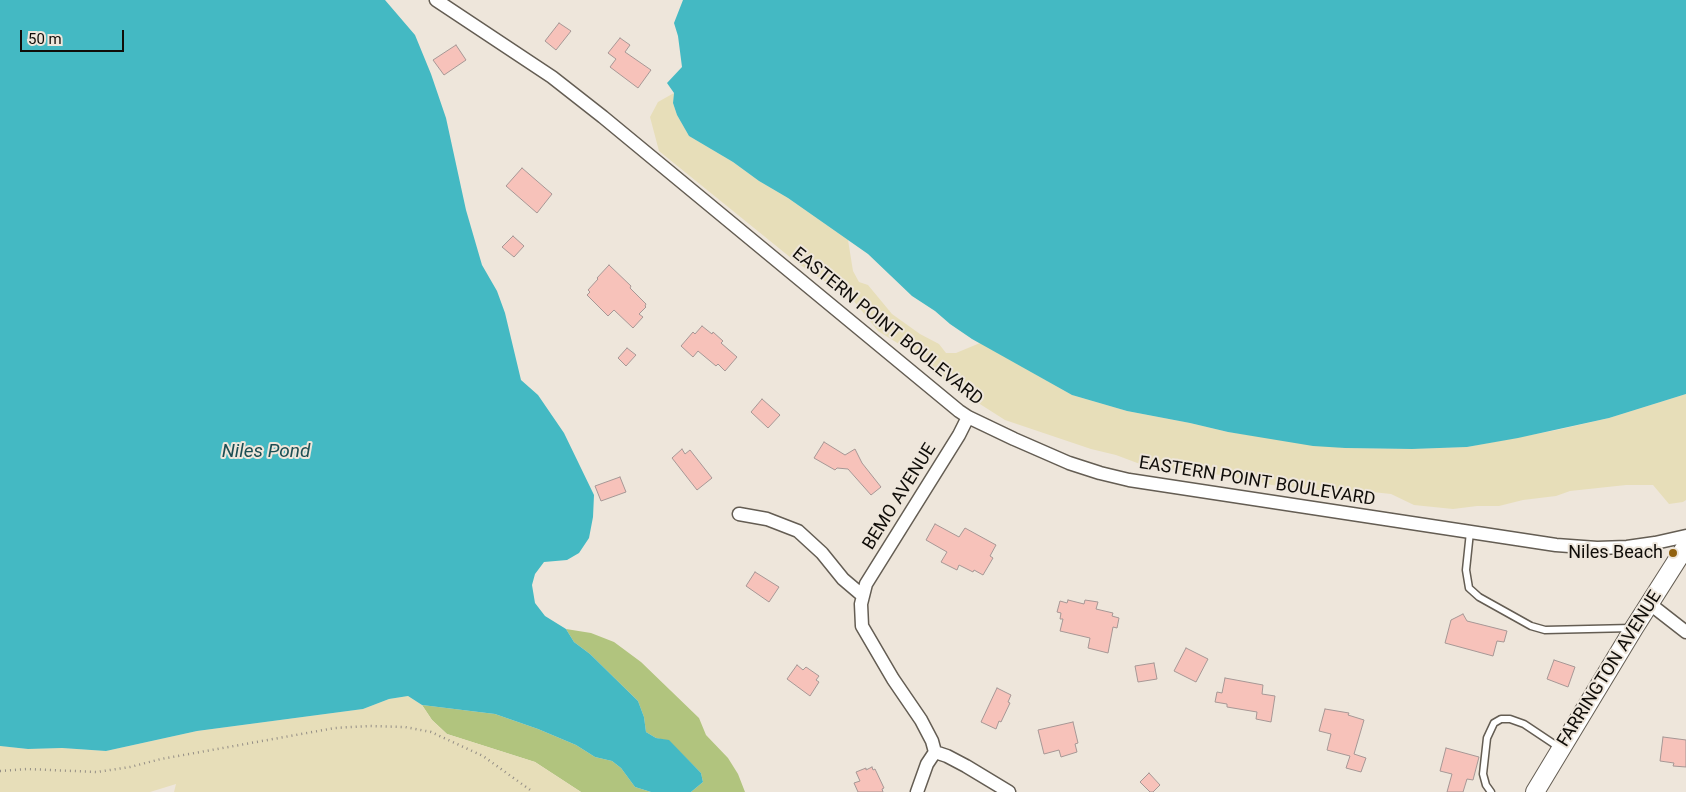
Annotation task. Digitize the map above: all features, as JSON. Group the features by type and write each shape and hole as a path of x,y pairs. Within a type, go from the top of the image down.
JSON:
{"main road":[{"name":"FARRINGTON AVENUE","path":"1535,792 1686,546"}],"street":[{"name":"EASTERN POINT BOULEVARD","path":"436,0 552,77 596,111 968,418 1069,462 1100,473 1130,480 1556,545 1597,548 1627,547 1686,536"},
{"name":"BEMO AVENUE","path":"863,596 866,584 968,418"},
{"path":"739,514 766,518 798,532 822,553 843,579 863,596 861,604 862,626 893,679 921,720 935,752 921,778 917,792"},
{"path":"1650,604 1686,632"},
{"path":"935,752 966,766 1009,792"}],"lane":[{"path":"1470,532 1466,570 1469,588 1479,597 1531,626 1545,630 1634,628"},
{"path":"1491,792 1486,785 1483,774 1487,738 1494,723 1501,719 1510,719 1524,724 1561,749"}],"path":[{"path":"0,771 27,769 97,772 335,728 369,726 405,727 431,732 483,756 533,792"}],"green space":[{"path":"566,629 591,633 614,642 641,662 699,718 706,735 728,758 738,774 745,792 691,792 703,782 701,773 669,741 656,738 646,732 644,717 638,701 590,654 574,642"},
{"path":"422,705 495,714 538,729 576,745 595,757 612,761 621,768 635,787 651,792 581,792 535,762 447,734 432,720"}],"sand":[{"path":"674,93 673,103 677,115 689,136 733,162 848,240 853,271 859,282 868,285 892,314 920,334 939,344 946,353 956,353 980,343 1072,395 1127,411 1228,432 1345,448 1412,449 1467,447 1609,418 1686,394 1686,500 1669,504 1653,485 1626,485 1570,491 1556,496 1523,500 1499,506 1453,509 1414,505 1391,494 1363,491 1327,491 1272,485 1190,470 1168,470 1140,464 1116,455 1091,449 1005,420 961,392 929,368 920,353 899,344 878,331 853,300 796,262 659,151 650,117 658,102"},
{"path":"408,696 422,705 432,720 447,734 535,762 581,792 174,792 176,784 150,792 0,792 0,746 28,749 62,748 106,751 197,731 363,709 389,699"}],"water":[{"name":"Niles Pond","path":"0,0 385,0 415,35 431,74 446,118 466,210 482,265 497,291 505,313 521,380 538,395 564,433 594,495 593,517 589,538 579,553 567,560 544,562 535,574 532,585 535,603 545,616 566,629 574,642 590,654 638,701 644,717 646,732 656,738 669,740 701,773 703,782 691,792 651,792 635,787 621,768 612,761 595,757 576,745 538,729 495,714 422,705 408,696 389,699 363,709 197,731 106,751 62,748 28,749 0,746"},
{"path":"683,0 1686,0 1686,394 1609,418 1518,438 1467,447 1412,449 1313,446 1228,432 1127,411 1072,395 972,339 912,296 868,254 788,198 689,136 677,115 673,103 674,93 667,83 682,67 678,36 674,23"}],"building":[{"path":"559,23 571,31 556,50 545,41"},
{"path":"620,38 630,45 625,52 651,70 638,88 610,67 616,59 608,53"},
{"path":"456,45 466,60 444,75 433,60"},
{"path":"522,168 552,194 537,213 506,186"},
{"path":"513,236 524,246 514,257 502,247"},
{"path":"609,265 631,286 630,288 646,304 646,307 639,314 643,317 633,328 614,310 608,316 587,295 590,292 588,290"},
{"path":"702,326 712,334 713,332 723,341 721,343 737,357 725,371 698,351 693,357 681,346 693,332 695,334"},
{"path":"627,348 636,355 626,366 618,358"},
{"path":"762,399 780,415 768,428 751,412"},
{"path":"824,442 845,455 855,449 862,463 881,487 871,495 848,469 837,468 835,470 814,458"},
{"path":"682,449 685,454 690,450 712,478 697,490 672,458"},
{"path":"620,477 626,492 601,501 595,486"},
{"path":"935,524 959,537 965,528 996,545 990,556 993,558 983,575 959,565 957,570 941,562 947,552 926,540"},
{"path":"755,572 779,587 769,602 746,586"},
{"path":"1068,600 1084,604 1085,600 1098,602 1096,609 1113,613 1112,616 1119,618 1117,628 1113,627 1108,653 1088,648 1090,638 1060,631 1063,619 1060,619 1061,613 1057,612 1060,601 1067,603"},
{"path":"1463,614 1467,621 1507,631 1504,642 1497,641 1493,656 1445,643 1451,620"},
{"path":"1186,648 1208,659 1196,682 1174,671"},
{"path":"1554,660 1575,667 1568,687 1547,679"},
{"path":"1154,663 1157,679 1138,682 1135,666"},
{"path":"797,665 803,670 806,667 819,676 816,680 819,682 810,696 787,679"},
{"path":"1225,678 1263,685 1262,694 1275,696 1271,722 1256,719 1257,712 1227,707 1227,704 1215,702 1217,692 1222,693"},
{"path":"997,688 1011,695 1008,702 1010,703 996,729 981,722"},
{"path":"1325,709 1349,713 1348,715 1364,720 1354,754 1366,758 1361,772 1346,768 1350,756 1327,750 1331,734 1319,731"},
{"path":"1073,722 1078,743 1075,744 1077,752 1061,757 1059,750 1044,754 1038,730"},
{"path":"1663,737 1686,740 1686,767 1673,766 1674,763 1660,761"},
{"path":"1446,748 1479,757 1473,780 1467,779 1463,792 1447,792 1452,774 1440,771"},
{"path":"872,767 873,770 875,769 884,788 882,789 883,792 858,792 854,783 860,781 856,772"},
{"path":"1149,773 1160,785 1153,792 1150,792 1140,782"}],"place":[{"name":"Niles Beach","path":"1673,553"}]}
